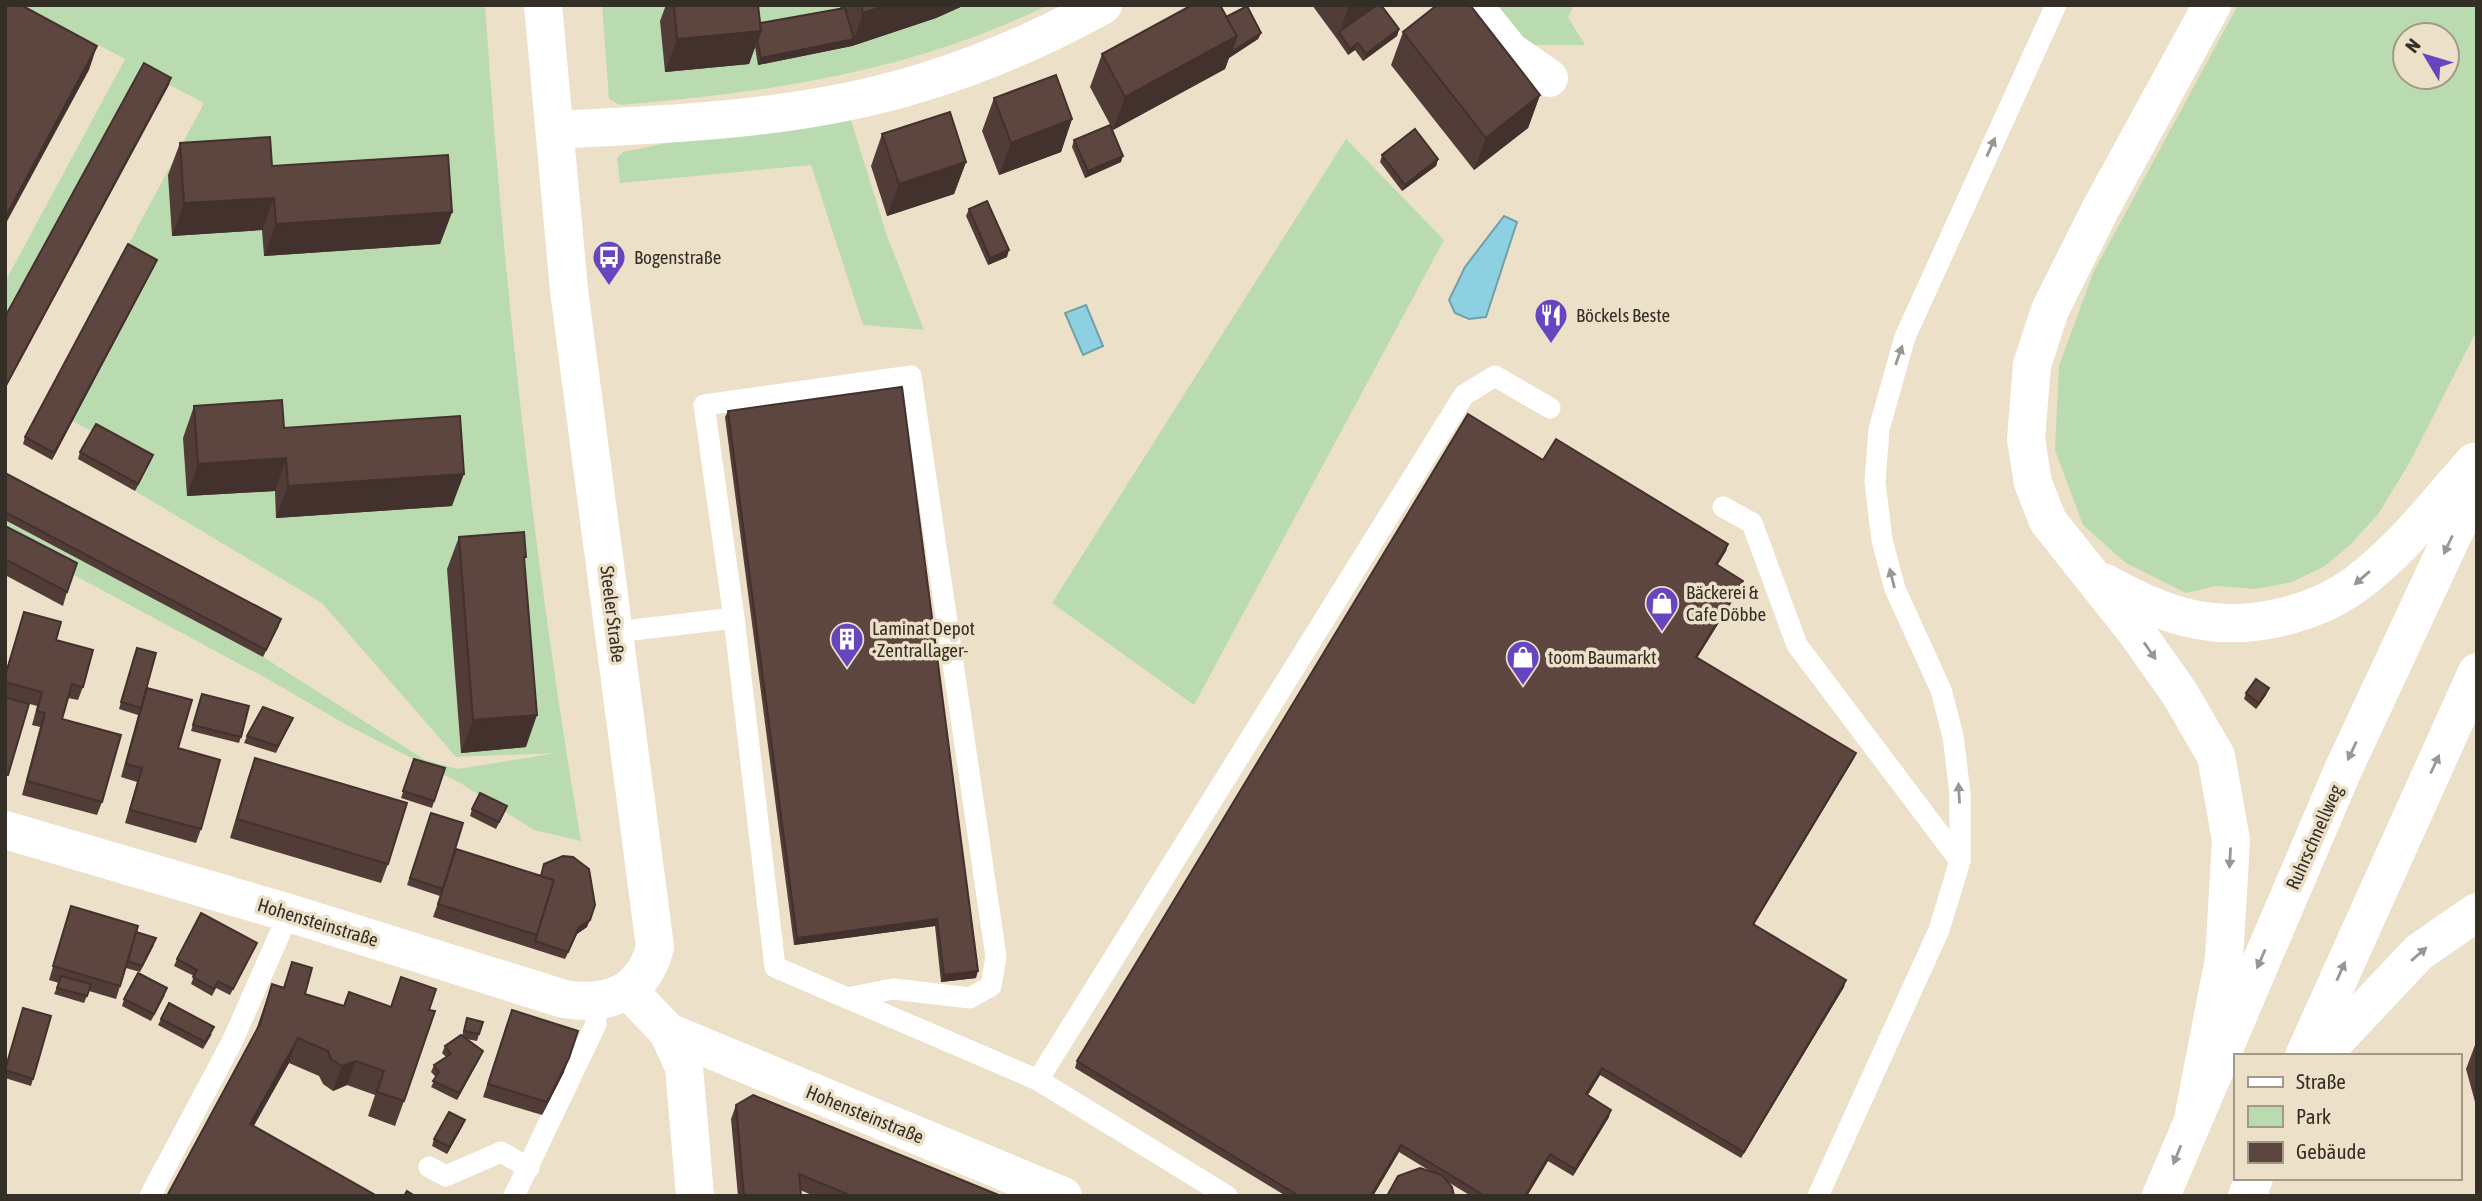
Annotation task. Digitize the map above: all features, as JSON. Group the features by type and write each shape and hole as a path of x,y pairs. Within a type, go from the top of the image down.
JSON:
{"main road":[{"name":"Steeler Straße","path":"543,5 569,290 616,632 629,762 655,947 651,963 637,985 612,996"},
{"path":"555,130 692,122 829,106 962,70 1032,41 1103,5"},
{"path":"1474,5 1510,51 1549,78"},
{"path":"2194,1114 2224,959 2231,840 2216,756 2180,694 2094,577 2048,521 2033,483 2025,439 2032,365 2050,310 2101,208 2212,5"},
{"path":"2094,577 2149,606 2200,621 2255,622 2304,611 2355,585 2404,540 2477,458"},
{"name":"Ruhrschnellweg","path":"2161,1196 2343,770 2477,483"},
{"path":"2305,1054 2477,672"},
{"name":"Hohensteinstraße","path":"5,830 289,913 564,999 612,996"},
{"path":"2323,1054 2419,952 2477,912"},
{"path":"612,996 668,1032 684,1067 695,1196"},
{"name":"Hohensteinstraße","path":"668,1032 1063,1196"}],"lane":[{"path":"1818,1196 1939,930 1960,861 1959,793 1953,736 1941,690 1895,589 1882,540 1875,482 1879,429 1905,337 2056,5"},
{"path":"847,998 893,989 970,998 991,986 996,957 911,376 704,405 734,618 775,967 847,998 1038,1080 1227,1196"},
{"path":"1038,1080 1464,395 1495,376 1550,408"},
{"path":"1723,507 1752,523 1797,645 1960,861"},
{"path":"616,632 734,618"},
{"path":"150,1196 232,1042 289,913"},
{"path":"514,1196 612,996"},
{"path":"429,1167 446,1175 501,1153 528,1168"}],"green space":[{"path":"23,5 485,5 501,215 522,424 549,633 581,841 534,830 462,784 345,724 266,678 5,538 5,520 263,657 425,760 458,769 557,753 456,757 322,603 135,491 150,461 72,421 125,251 204,103 141,70 5,320 5,282 125,59"},
{"path":"602,5 1048,5 946,47 839,75 730,94 620,105 609,99"},
{"path":"1494,5 1574,5 1568,17 1585,45 1525,45"},
{"path":"2238,5 2477,5 2477,330 2410,462 2379,513 2351,544 2325,566 2292,582 2255,589 2216,586 2186,593 2126,563 2083,525 2055,450 2059,366 2093,273"},
{"path":"850,117 887,236 924,330 863,325 811,165 620,183 617,158 623,152 711,134"},
{"path":"1346,139 1444,240 1194,705 1052,603"}],"water":[{"path":"1504,216 1517,222 1486,317 1469,319 1455,313 1449,300 1465,267"},
{"path":"1086,305 1103,346 1083,355 1065,313"}],"building":[{"path":"5,5 21,5 97,46 5,218"},
{"path":"674,5 758,5 761,31 677,39"},
{"path":"861,5 887,5 863,13"},
{"path":"1192,5 1220,5 1237,36 1125,97 1102,54"},
{"path":"1377,5 1381,5 1399,29 1366,54 1358,43 1350,49 1339,32"},
{"path":"1437,5 1470,5 1540,95 1486,138 1403,32"},
{"path":"1247,6 1261,33 1231,52 1237,36 1226,17"},
{"path":"845,8 854,39 761,58 757,40 761,31 760,23"},
{"path":"144,63 171,78 5,387 5,317"},
{"path":"1056,75 1072,119 1011,143 994,98"},
{"path":"950,112 966,162 899,184 882,134"},
{"path":"1110,125 1123,156 1088,171 1074,140"},
{"path":"1415,129 1438,159 1405,185 1382,155"},
{"path":"270,137 272,166 448,155 452,212 276,224 274,198 184,203 180,143"},
{"path":"987,201 1009,250 990,258 969,209"},
{"path":"128,244 157,260 54,453 25,437"},
{"name":"Laminat Depot -Zentrallager-","path":"902,387 978,971 944,975 937,919 797,938 728,411"},
{"path":"282,400 284,428 460,416 464,474 288,486 286,458 198,464 194,406"},
{"path":"1468,414 1543,460 1556,439 1728,544 1716,564 1743,581 1696,657 1856,753 1753,924 1846,980 1744,1152 1602,1068 1586,1094 1611,1110 1575,1169 1550,1154 1525,1196 1485,1196 1401,1145 1371,1196 1299,1196 1077,1061"},
{"path":"96,424 153,455 138,484 80,452"},
{"path":"5,473 281,619 266,650 5,512"},
{"path":"5,526 77,563 67,592 5,559"},
{"path":"524,532 537,715 473,720 459,537"},
{"path":"24,612 61,622 56,640 93,650 83,687 72,684 62,719 121,735 102,802 27,781 45,713 37,711 42,692 5,682"},
{"path":"137,648 156,653 141,708 121,702"},
{"path":"2256,679 2269,688 2259,703 2246,693"},
{"path":"147,688 192,700 178,748 220,760 201,829 130,810 142,768 126,764"},
{"path":"202,694 249,706 241,737 193,725"},
{"path":"5,697 29,704 8,775 5,774"},
{"path":"263,707 293,718 278,746 247,736"},
{"path":"255,758 407,803 388,864 237,819"},
{"path":"414,759 445,768 434,801 403,791"},
{"path":"480,793 507,806 499,822 472,809"},
{"path":"431,813 463,823 443,889 410,878"},
{"path":"456,849 554,880 537,935 438,904"},
{"path":"563,856 573,857 589,869 595,905 590,920 579,927 568,952 535,941 554,880 541,876 544,864"},
{"path":"71,906 138,926 120,986 53,966"},
{"path":"201,913 257,943 233,989 218,981 214,989 193,977 197,970 177,959"},
{"path":"136,932 156,938 142,966 128,961"},
{"path":"292,962 312,968 305,994 344,1006 349,992 391,1007 401,977 436,989 429,1010 435,1011 404,1101 377,1092 384,1071 356,1061 342,1066 331,1059 328,1051 298,1038 250,1124 377,1196 167,1196 260,1024 272,984 284,988"},
{"path":"138,973 167,988 154,1014 124,999"},
{"path":"61,976 91,984 87,996 57,988"},
{"path":"169,1003 214,1027 205,1042 161,1019"},
{"path":"23,1008 51,1016 33,1079 5,1070"},
{"path":"512,1010 578,1031 569,1058 547,1102 488,1084"},
{"path":"467,1018 483,1022 479,1034 464,1031"},
{"path":"461,1035 483,1051 459,1093 433,1081 439,1072 434,1065 451,1054 445,1046"},
{"path":"753,1095 1001,1196 846,1196 847,1194 799,1174 801,1196 744,1196 736,1105"},
{"path":"449,1112 465,1120 449,1147 434,1139"},
{"path":"1420,1168 1442,1175 1452,1187 1454,1196 1387,1196 1398,1176"}],"place":[{"name":"Bogenstraße","path":"609,287"},
{"name":"Böckels Beste","path":"1551,345"},
{"name":"Bäckerei & Cafe Döbbe","path":"1662,633"},
{"name":"Laminat Depot -Zentrallager-","path":"847,669"},
{"name":"toom Baumarkt","path":"1523,687"}]}
